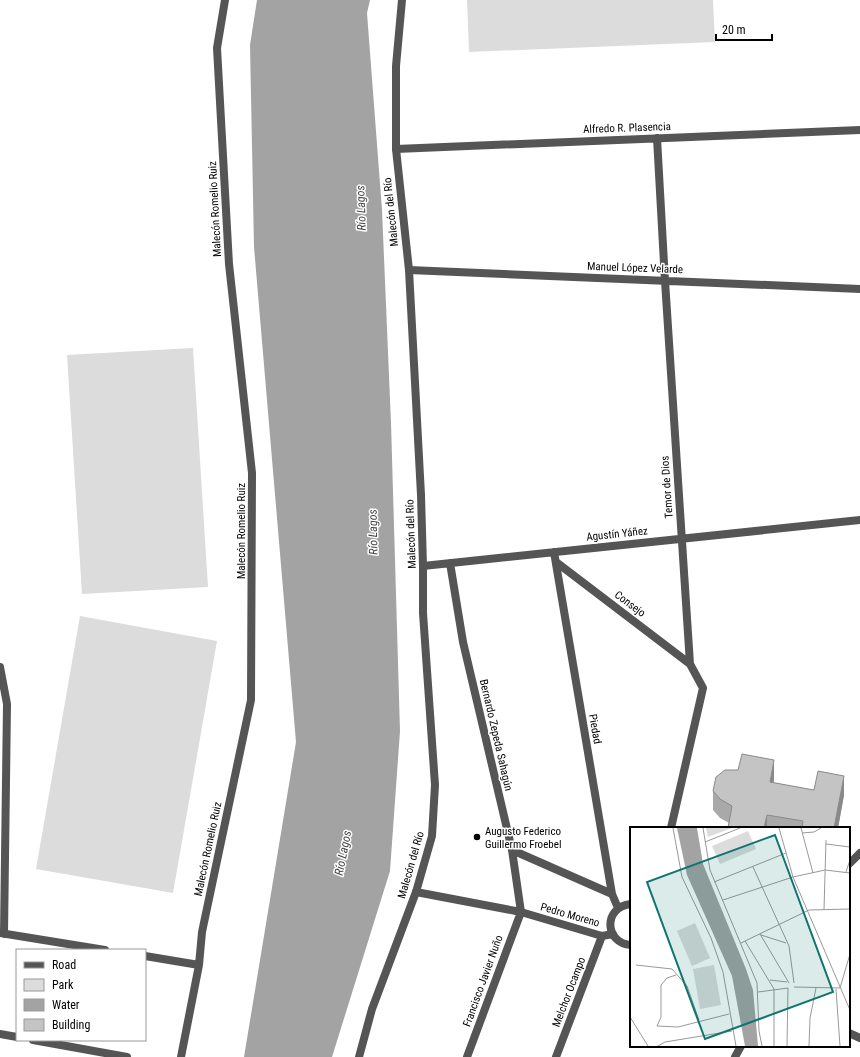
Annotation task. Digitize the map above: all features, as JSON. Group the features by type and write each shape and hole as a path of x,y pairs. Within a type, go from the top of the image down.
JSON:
{"street":[{"name":"Malecón Romelio Ruiz","path":"181,1057 199,965 202,932 251,700 252,473 229,264 217,48 225,0"},
{"name":"Malecón del Río","path":"358,1057 372,1009 416,892 432,836 435,784 423,613 421,495 409,270 396,149 396,66 402,0"},
{"name":"Alfredo R. Plasencia","path":"396,149 860,130"},
{"name":"Temor de Dios","path":"657,138 690,664 703,688 672,827"},
{"name":"Manuel López Velarde","path":"409,270 860,289"},
{"name":"Agustín Yáñez","path":"423,566 860,520"},
{"name":"Piedad","path":"554,552 612,894 618,908"},
{"name":"Consejo","path":"556,562 690,664"},
{"name":"Bernardo Zepeda Sahagún","path":"450,563 463,642 512,850 521,912"},
{"path":"0,667 7,704 2,934 99,949"},
{"path":"512,850 612,894"},
{"path":"850,863 860,853"},
{"name":"Pedro Moreno","path":"416,892 521,912 602,936 612,934"},
{"path":"630,904 618,908 613,913 610,920 612,934 616,939 622,943 630,944"},
{"name":"Francisco Javier Nuño","path":"467,1057 521,912"},
{"name":"Melchor Ocampo","path":"556,1057 602,936"},
{"path":"146,956 199,965"},
{"path":"850,1033 860,1038"},
{"path":"0,1034 16,1037"},
{"path":"39,1041 127,1057"},
{"path":"735,1057 740,1047"}],"green space":[{"path":"467,0 713,0 715,42 469,52"},
{"path":"193,348 208,587 82,594 67,355"},
{"path":"80,616 217,641 173,893 36,869"}],"water":[{"name":"Río Lagos","path":"257,0 370,0 367,13 382,210 391,423 400,731 390,871 332,1057 244,1057 296,742 254,247 250,45"}],"building":[{"path":"742,754 774,760 770,782 814,790 818,771 844,776 834,827 802,827 803,821 767,815 764,827 728,827 732,806 720,799 713,791 716,777 725,770 738,770"}],"place":[{"name":"Augusto Federico Guillermo Froebel","path":"477,837"}]}
